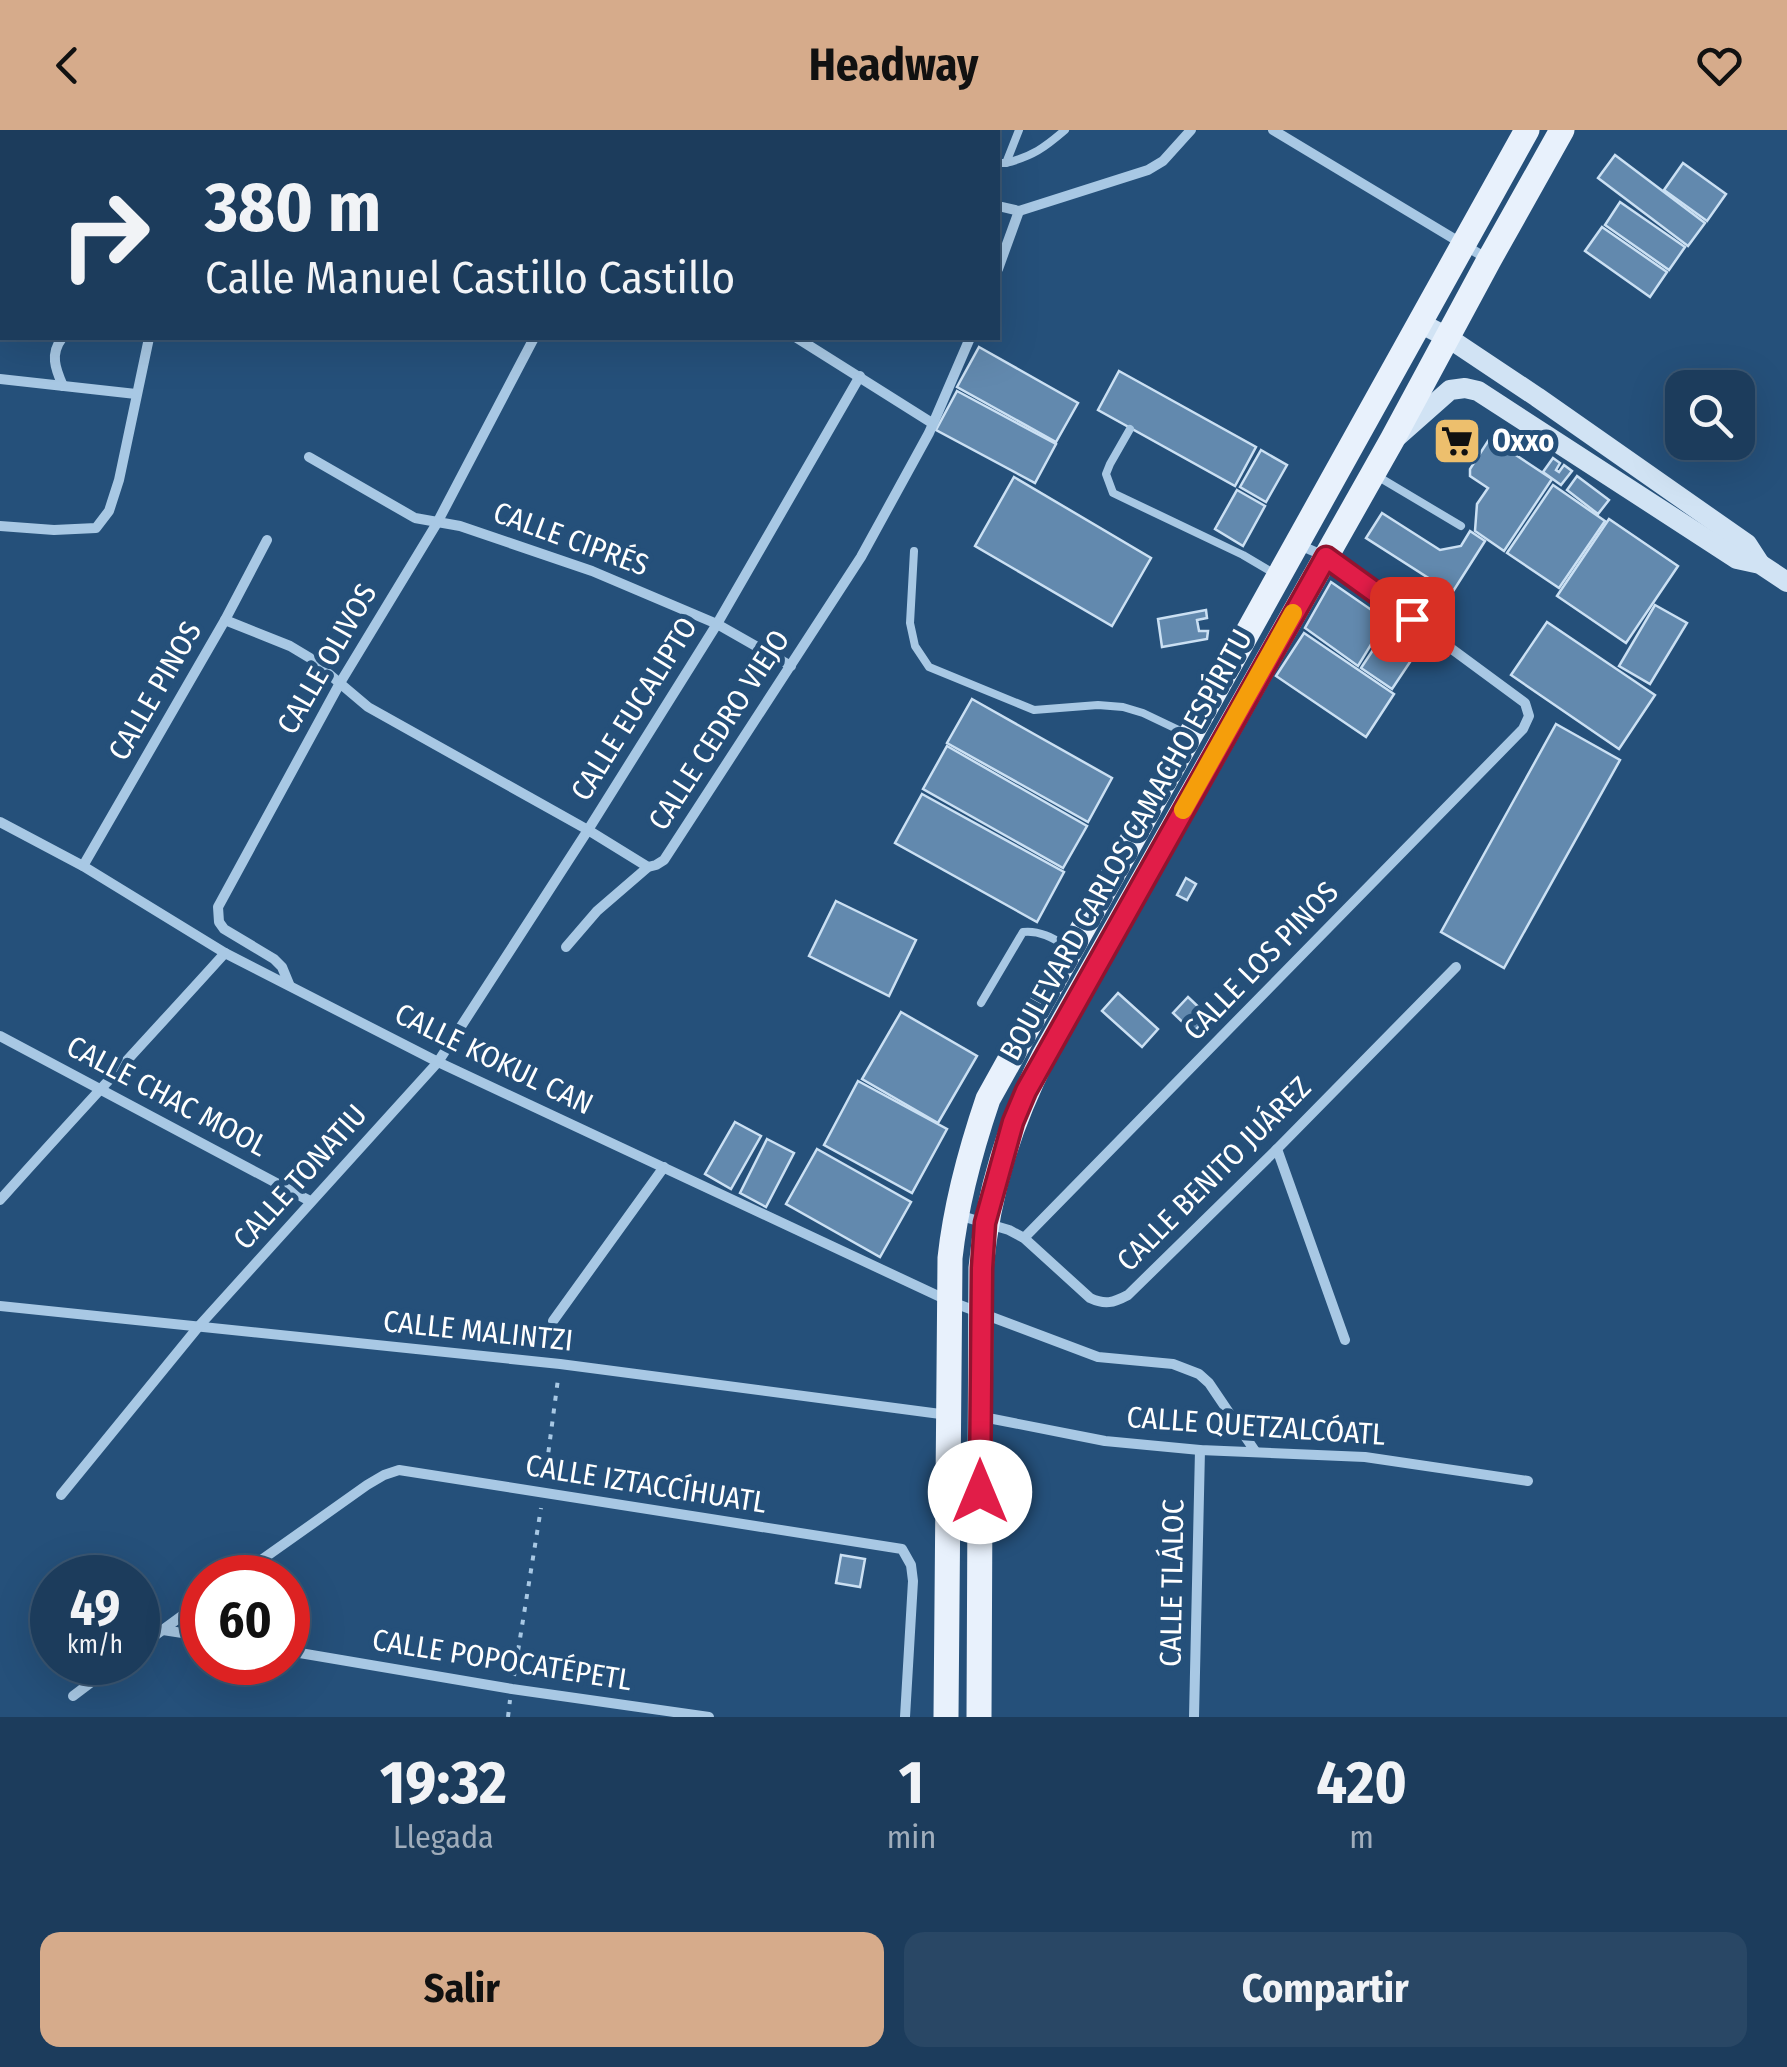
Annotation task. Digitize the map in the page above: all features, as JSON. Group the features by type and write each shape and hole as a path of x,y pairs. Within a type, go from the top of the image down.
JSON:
{"main road":[{"name":"BOULEVARD CARLOS CAMACHO ESPÍRITU","path":"946,1717 950,1258 955,1214 988,1099 1527,130"},
{"name":"BOULEVARD CARLOS CAMACHO ESPÍRITU","path":"979,1717 982,1268 985,1223 1013,1122 1035,1074 1374,473 1562,130"},
{"path":"1420,323 1447,336 1747,544 1760,564"},
{"path":"1465,388 1482,360"},
{"path":"1392,440 1450,390 1465,388 1478,392 1737,559 1760,564 1787,582"}],"street":[{"path":"1000,207 1019,212 1148,170 1191,130"},
{"path":"1273,130 1489,260"},
{"path":"1000,264 1019,212"},
{"path":"61,340 54,351 55,367 63,386"},
{"path":"0,526 96,528 108,510 119,480 148,340"},
{"name":"CALLE OLIVOS","path":"289,985 274,959 224,929 218,907 340,683 436,523 533,340"},
{"path":"800,340 932,423"},
{"name":"CALLE CEDRO VIEJO","path":"225,620 290,646 368,707 397,720 648,866 656,865 664,860 861,557 914,462 969,340"},
{"name":"CALLE EUCALIPTO","path":"438,1062 717,624 860,376"},
{"path":"0,379 136,394"},
{"name":"CALLE CIPRÉS","path":"308,457 415,518 460,526 529,548 644,592 717,624 792,666"},
{"name":"CALLE PINOS","path":"83,866 268,540"},
{"path":"1297,544 1326,557"},
{"name":"CALLE LOS PINOS","path":"1024,1238 1523,729 1528,716 1525,703 1326,557"},
{"name":"CALLE KOKUL CAN","path":"0,822 83,866 224,953 438,1062 950,1301 1098,1356 1173,1364 1199,1374 1256,1451"},
{"path":"566,947 597,911 648,866"},
{"path":"0,1200 224,953"},
{"name":"CALLE BENITO JUÁREZ","path":"955,1214 1024,1238 1090,1298 1102,1304 1128,1295 1456,966"},
{"name":"CALLE CHAC MOOL","path":"0,1036 310,1201"},
{"name":"CALLE TONATIU","path":"61,1495 200,1326 438,1062"},
{"path":"1277,1149 1345,1340"},
{"path":"553,1321 664,1167"},
{"name":"CALLE MALINTZI","path":"0,1306 560,1364 949,1415"},
{"name":"CALLE QUETZALCÓATL","path":"981,1416 1104,1441 1200,1450 1365,1456 1528,1481"},
{"name":"CALLE TLÁLOC","path":"1194,1717 1200,1450"},
{"name":"CALLE IZTACCÍHUATL","path":"269,1555 384,1474 400,1470 902,1549 911,1565 913,1581 905,1717"},
{"path":"162,1630 180,1617"},
{"path":"162,1630 180,1633"},
{"name":"CALLE POPOCATÉPETL","path":"310,1655 709,1717"},
{"path":"73,1696 88,1685"}],"lane":[{"path":"1002,163 1019,130"},
{"path":"1002,163 1028,158 1066,130"},
{"path":"1130,429 1106,474 1113,493 1244,555 1279,576"},
{"path":"1374,473 1461,526"},
{"path":"914,551 910,623 916,646 929,667 1034,710 1123,707 1143,712 1190,735"},
{"path":"981,1002 1023,932 1051,937 1070,948"}],"path":[{"path":"508,1717 560,1364"}],"building":[{"path":"1615,155 1705,223 1688,246 1598,178"},
{"path":"1683,163 1726,194 1707,221 1664,190"},
{"path":"1620,202 1685,247 1669,270 1605,225"},
{"path":"1602,227 1667,272 1650,297 1585,251"},
{"path":"979,347 1078,403 1056,442 957,387"},
{"path":"1119,371 1256,447 1235,486 1098,410"},
{"path":"957,391 1056,444 1035,483 936,430"},
{"path":"1490,438 1552,479 1504,551 1475,531 1477,504 1488,488 1470,476 1470,469"},
{"path":"1261,450 1287,465 1266,502 1240,487"},
{"path":"1553,458 1560,463 1556,470 1559,472 1564,465 1572,471 1561,485 1543,472"},
{"path":"1577,476 1609,500 1598,514 1567,490"},
{"path":"1014,477 1151,558 1112,626 975,546"},
{"path":"1553,485 1605,521 1559,588 1507,553"},
{"path":"1237,490 1265,506 1243,546 1215,529"},
{"path":"1382,513 1440,550 1461,546 1470,531 1485,541 1452,593 1366,538"},
{"path":"1609,519 1678,566 1626,643 1557,596"},
{"path":"1331,582 1386,620 1358,666 1305,628"},
{"path":"1655,605 1687,623 1650,684 1619,666"},
{"path":"1206,610 1207,618 1197,620 1199,631 1208,631 1207,639 1162,647 1158,619"},
{"path":"1547,622 1655,695 1619,749 1511,675"},
{"path":"1389,626 1420,647 1392,689 1361,668"},
{"path":"1304,633 1394,694 1366,737 1276,676"},
{"path":"972,699 1112,778 1088,822 947,743"},
{"path":"1556,724 1620,760 1504,968 1441,932"},
{"path":"947,746 1087,826 1063,868 923,789"},
{"path":"922,794 1064,872 1037,922 895,843"},
{"path":"1186,878 1196,884 1187,900 1177,895"},
{"path":"836,901 916,940 889,996 809,956"},
{"path":"1118,993 1158,1029 1142,1047 1102,1011"},
{"path":"1188,997 1209,1017 1193,1032 1173,1013"},
{"path":"901,1012 977,1056 938,1123 862,1079"},
{"path":"858,1081 947,1129 912,1193 824,1145"},
{"path":"735,1122 761,1136 731,1189 705,1174"},
{"path":"767,1139 794,1153 766,1207 740,1193"},
{"path":"817,1149 911,1202 880,1257 786,1204"},
{"path":"841,1555 865,1559 860,1587 836,1583"}],"slow traffic":[{"path":"1183,810 1293,613"}],"place":[{"name":"Oxxo","path":"1457,441"}],"route":[{"path":"980,1492 985,1223 1013,1122 1026,1091 1326,557 1412,619"}]}
